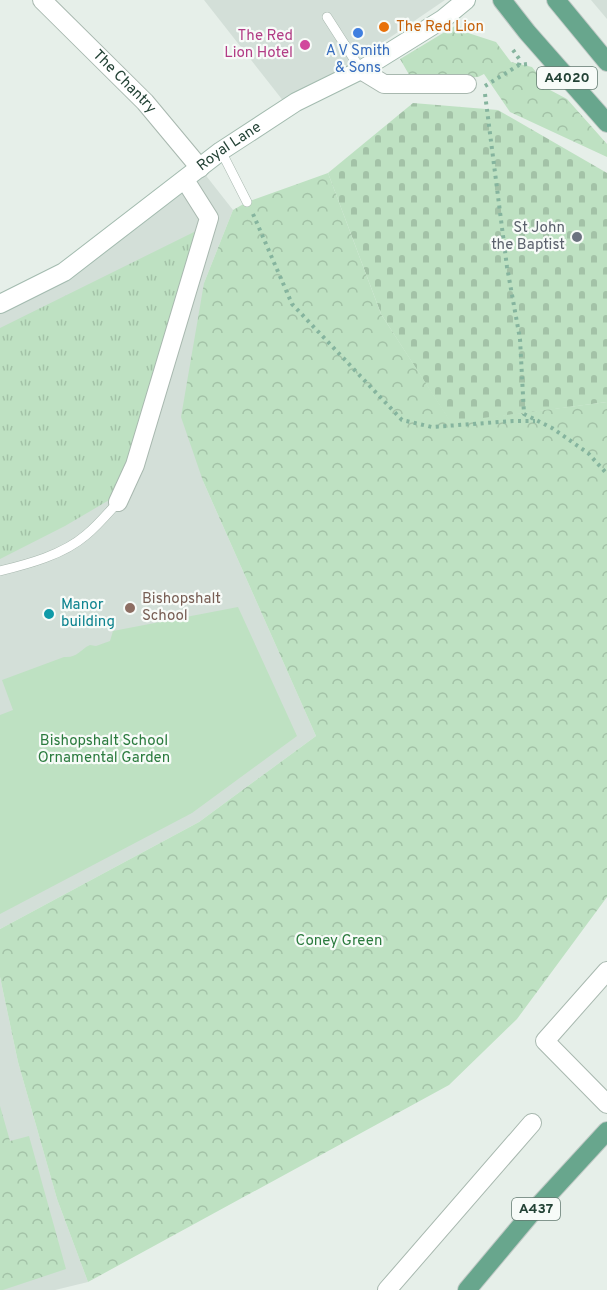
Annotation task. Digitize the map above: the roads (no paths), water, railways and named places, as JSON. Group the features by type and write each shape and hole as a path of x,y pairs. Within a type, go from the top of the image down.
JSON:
{"main road":[{"name":"A4020","path":"502,0 533,40 607,123"},
{"name":"A4020","path":"556,0 607,62"},
{"name":"A437","path":"467,1290 607,1131"}],"street":[{"name":"The Chantry","path":"42,0 145,102 200,168"},
{"name":"Royal Lane","path":"0,304 64,272 221,151 296,102 361,70 443,19 466,0"},
{"path":"361,70 384,84 475,86"},
{"path":"118,502 135,465 208,218 185,180"},
{"path":"607,971 545,1041 607,1104"},
{"path":"387,1290 532,1122"}],"lane":[{"path":"327,17 361,70"},
{"path":"221,151 247,202"},
{"path":"0,571 30,563 67,547 85,536 118,502"}],"place":[{"name":"The Red Lion","path":"384,27"},
{"name":"A V Smith & Sons","path":"358,33"},
{"name":"The Red Lion Hotel","path":"305,45"},
{"name":"St John the Baptist","path":"577,237"},
{"name":"Bishopshalt School","path":"130,608"},
{"name":"Manor building","path":"49,614"}],"park label":[{"name":"Bishopshalt School Ornamental Garden","path":"104,750"},
{"name":"Coney Green","path":"339,941"}]}
